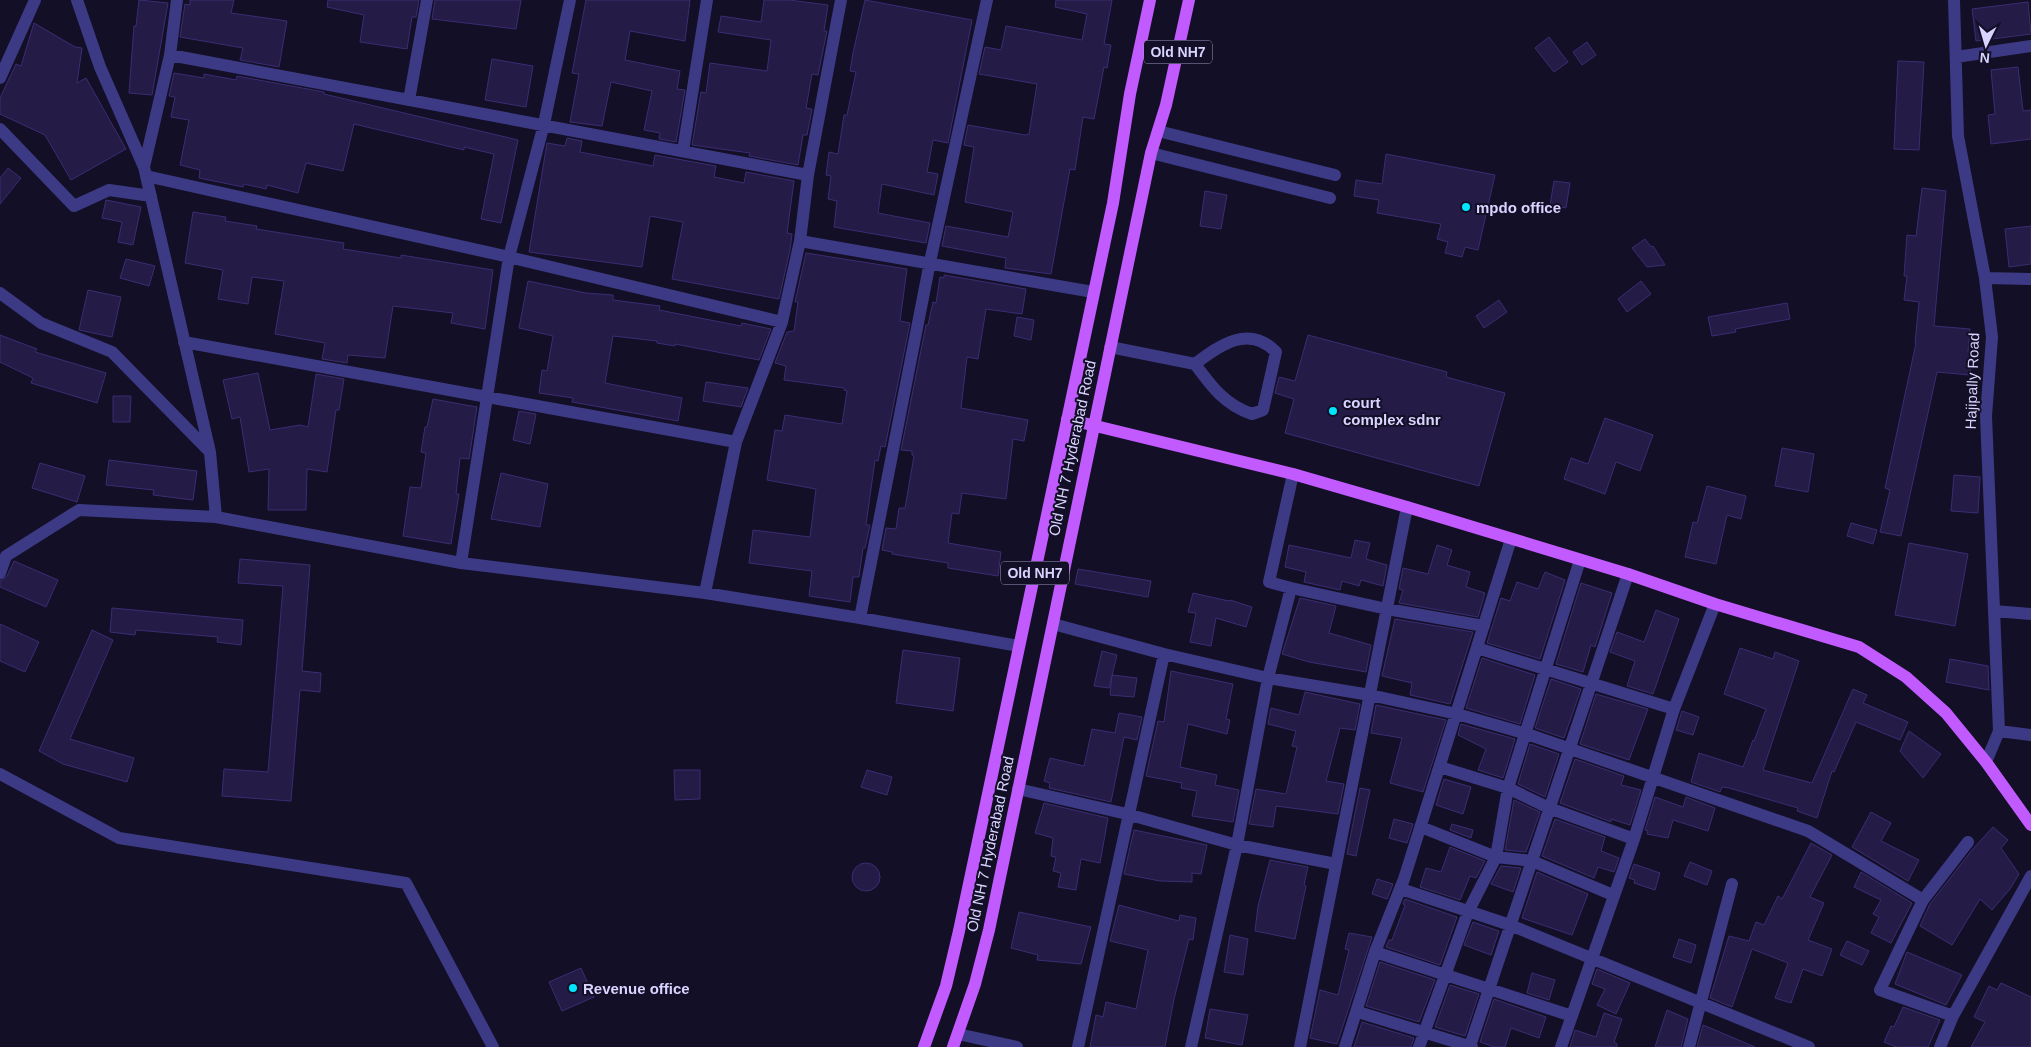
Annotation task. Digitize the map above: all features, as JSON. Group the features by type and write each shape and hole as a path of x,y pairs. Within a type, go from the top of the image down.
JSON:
{"main road":[{"name":"Old NH 7 Hyderabad Road","path":"924,1047 946,986 959,931 1113,203 1130,94 1150,0"},
{"name":"Old NH 7 Hyderabad Road","path":"953,1047 975,984 989,930 1151,153 1166,105 1189,0"},
{"path":"1067,419 1293,474 1628,574 1716,604 1859,647 1906,677 1946,713 1986,762 2031,825"}],"street":[{"path":"0,78 35,0"},
{"path":"77,0 100,67 145,171 210,452 216,517"},
{"path":"145,171 170,55 177,0"},
{"path":"409,100 428,0"},
{"path":"461,563 509,257 544,124 570,0"},
{"path":"683,151 707,0"},
{"path":"705,593 736,442 782,322 800,240 808,175 841,0"},
{"path":"860,618 930,262 987,0"},
{"name":"Hajipally Road","path":"1954,0 1958,136 1985,278 1992,336 1986,416 1999,731 1986,762"},
{"path":"1956,57 2031,46"},
{"path":"170,55 808,175"},
{"path":"0,129 74,206 109,190 151,196"},
{"path":"1158,132 1335,175"},
{"path":"1151,153 1330,198"},
{"path":"145,171 782,322"},
{"path":"800,240 1094,292"},
{"path":"1985,278 2031,278"},
{"path":"0,293 41,323 112,352 210,452"},
{"path":"1110,347 1195,364 1212,389 1236,408 1252,414 1263,410 1276,352 1266,341 1246,338 1221,344 1195,364"},
{"path":"184,342 736,442"},
{"path":"1293,474 1269,582 1387,609 1484,626"},
{"path":"1300,1047 1407,507"},
{"path":"0,573 6,556 79,510 216,517 461,563 705,593 1019,646"},
{"path":"1346,1047 1375,952 1400,889 1421,827 1511,539"},
{"path":"1419,1047 1468,912 1496,857 1508,788 1527,734 1580,560"},
{"path":"1358,1012 1471,1046 1628,574"},
{"path":"1191,1047 1237,845 1268,678 1291,588"},
{"path":"1561,1047 1613,895 1634,840 1674,709 1716,604"},
{"path":"1994,611 2031,614"},
{"path":"1053,624 1164,654 1268,678 1370,695 1457,714 1527,734 1808,831 1923,900"},
{"path":"1477,648 1674,709"},
{"path":"1078,1047 1127,814 1164,654"},
{"path":"1999,731 2031,735"},
{"path":"1440,767 1508,788 1549,808 1634,840"},
{"path":"0,774 119,838 406,883 493,1047"},
{"path":"1018,789 1127,814 1237,845 1336,864"},
{"path":"1421,827 1496,857 1532,861 1613,895"},
{"path":"1953,1016 1880,990 1923,900 1968,842"},
{"path":"1940,1047 1953,1016 2031,876"},
{"path":"1689,1047 1703,1002 1732,884"},
{"path":"1400,889 1510,925 1703,1002 1809,1047"},
{"path":"1375,952 1572,1016"},
{"path":"958,1034 1017,1047"}],"building":[{"path":"139,0 168,3 152,95 129,93 134,26 136,26"},
{"path":"190,0 234,0 231,13 287,21 279,67 240,60 243,48 180,37 185,4 190,5"},
{"path":"328,0 419,0 416,17 412,17 407,49 360,42 364,15 327,7"},
{"path":"435,0 521,0 516,29 432,19"},
{"path":"586,0 690,0 685,41 630,31 625,60 680,71 677,89 685,90 676,142 659,139 660,133 644,130 652,91 611,82 602,126 570,122 579,74 572,73"},
{"path":"764,0 789,0 828,5 824,31 827,31 818,75 812,74 806,108 812,109 807,135 803,135 798,165 749,156 750,153 692,145 701,92 706,93 710,63 767,71 771,40 718,32 721,16 761,22"},
{"path":"865,0 972,20 948,143 933,140 927,172 938,174 934,195 882,184 878,213 930,223 926,243 834,227 837,201 828,199 831,176 826,175 829,152 838,154 844,115 847,115 856,72 850,71"},
{"path":"1056,0 1112,0 1104,44 1111,45 1107,68 1104,67 1094,119 1083,117 1075,170 1070,169 1051,274 1005,268 1006,258 942,246 946,226 1008,237 1013,212 965,202 974,147 964,145 968,125 1025,135 1029,134 1037,84 979,74 985,47 1001,50 1006,26 1082,40 1087,14 1055,7"},
{"path":"2028,2 2031,34 1976,41 1972,9"},
{"path":"34,23 75,47 82,48 77,83 86,78 126,149 71,180 45,135 0,114 0,98 16,64 21,66"},
{"path":"1549,37 1568,62 1554,72 1535,48"},
{"path":"1587,42 1596,55 1582,65 1573,52"},
{"path":"492,59 533,66 526,107 485,100"},
{"path":"1898,61 1924,62 1919,150 1894,149"},
{"path":"2018,67 2023,111 2031,110 2031,139 1991,144 1988,115 1995,114 1991,70"},
{"path":"174,73 204,78 204,74 236,80 237,76 324,92 324,94 518,140 501,223 481,219 494,154 464,147 464,150 354,124 343,171 306,163 298,193 267,185 266,189 244,184 243,187 199,178 200,170 180,165 189,120 171,117 175,97 169,96"},
{"path":"567,138 582,141 580,152 653,166 655,155 716,166 714,177 744,183 746,172 794,181 787,233 792,234 790,250 779,299 672,279 683,222 650,216 642,267 529,252 547,143 565,146"},
{"path":"1386,154 1495,175 1478,250 1465,247 1462,257 1445,253 1448,242 1437,239 1441,224 1377,213 1379,200 1354,196 1356,180 1382,184"},
{"path":"8,168 21,178 0,204 0,178"},
{"path":"1554,181 1570,183 1566,208 1550,205"},
{"path":"1922,188 1946,191 1934,326 1970,329 1968,352 1972,352 1970,375 1937,372 1901,536 1880,532 1890,490 1885,488 1916,343 1919,302 1904,300 1907,276 1904,276 1907,235 1916,236"},
{"path":"1205,191 1227,195 1221,229 1200,226"},
{"path":"106,200 141,207 133,245 118,242 122,222 102,218"},
{"path":"193,212 226,217 225,221 257,226 256,229 344,243 343,249 401,258 401,255 493,270 485,329 451,323 453,313 393,306 385,358 348,355 347,363 322,359 325,343 275,334 284,281 252,277 248,304 218,299 223,270 185,263"},
{"path":"2031,226 2031,264 2009,267 2005,229"},
{"path":"1645,239 1651,247 1653,246 1665,265 1647,267 1632,248"},
{"path":"806,253 907,269 900,321 910,323 885,447 881,446 878,461 875,460 866,525 870,525 865,548 863,548 859,577 853,577 850,602 809,596 812,571 749,563 753,530 810,537 816,489 767,480 775,430 782,431 785,415 842,424 847,391 844,388 784,380 786,366 775,363 787,332 794,331 798,302 795,302"},
{"path":"126,259 155,266 149,286 120,278"},
{"path":"944,275 1026,289 1022,314 986,309 978,359 967,357 961,408 1028,420 1024,441 1013,439 1006,499 962,493 959,514 952,513 948,543 1001,552 998,576 948,568 948,563 892,554 892,552 882,550 886,528 896,529 899,508 905,508 914,456 912,451 901,450 926,325 928,325 933,302 936,303 940,277 944,278"},
{"path":"528,281 586,293 613,295 613,300 660,306 659,310 741,326 742,323 771,329 759,360 675,344 675,346 657,343 657,341 613,336 605,383 682,398 678,421 572,402 573,398 539,393 542,370 547,371 553,336 519,328"},
{"path":"1641,281 1651,294 1627,312 1618,299"},
{"path":"88,290 121,297 112,337 79,330"},
{"path":"1499,300 1507,312 1484,328 1476,316"},
{"path":"1787,303 1790,319 1735,329 1736,332 1712,336 1708,317"},
{"path":"1017,317 1034,320 1031,340 1014,336"},
{"path":"0,335 37,349 35,352 106,373 97,403 31,383 33,378 0,362"},
{"name":"court complex sdnr","path":"1308,335 1447,372 1446,377 1505,393 1479,486 1285,433 1294,399 1275,393 1279,377 1295,381"},
{"path":"258,373 270,430 300,425 308,427 316,374 344,379 339,410 336,410 327,472 307,469 306,510 268,510 269,469 249,472 240,417 232,419 223,380"},
{"path":"706,382 748,388 741,407 703,401"},
{"path":"113,396 131,396 130,422 113,422"},
{"path":"433,399 477,407 469,459 460,458 456,494 459,494 451,544 403,536 410,487 421,488 426,453 421,452 425,427 427,427"},
{"path":"519,411 536,414 530,444 513,440"},
{"path":"1605,418 1653,435 1640,471 1616,462 1605,494 1564,479 1571,458 1588,464"},
{"path":"1782,448 1814,454 1808,492 1775,486"},
{"path":"109,460 197,471 193,500 153,495 154,490 106,485"},
{"path":"40,463 85,476 77,502 32,488"},
{"path":"501,473 548,484 540,527 491,519"},
{"path":"1954,475 1980,477 1978,513 1951,511"},
{"path":"1707,486 1746,496 1741,519 1727,515 1716,564 1685,557 1693,522 1697,523"},
{"path":"1851,523 1877,530 1873,544 1847,536"},
{"path":"1355,540 1370,543 1366,559 1387,565 1383,586 1361,580 1359,586 1342,581 1340,590 1304,582 1306,572 1285,567 1289,545 1351,558"},
{"path":"1909,543 1968,554 1955,626 1895,615"},
{"path":"1437,545 1452,550 1447,565 1470,572 1466,587 1485,593 1478,617 1399,603 1403,590 1399,589 1403,568 1428,574"},
{"path":"240,559 310,565 302,671 321,673 320,692 300,690 291,801 222,796 224,769 268,772 283,586 238,583"},
{"path":"14,561 58,580 46,607 0,587 0,581 7,576"},
{"path":"1078,569 1151,581 1148,597 1075,584"},
{"path":"1545,572 1565,580 1540,659 1487,643 1501,598 1510,601 1517,582 1538,589"},
{"path":"1581,583 1612,593 1595,647 1591,645 1583,672 1556,664"},
{"path":"1193,593 1230,600 1252,607 1246,627 1216,618 1211,646 1190,642 1196,613 1188,612"},
{"path":"1300,598 1336,606 1329,633 1371,645 1366,672 1309,662 1282,654"},
{"path":"112,608 243,620 241,645 217,642 218,637 136,630 135,635 110,632"},
{"path":"1656,610 1679,619 1653,694 1627,686 1635,661 1610,652 1617,632 1644,642"},
{"path":"1395,619 1473,632 1450,704 1410,695 1412,683 1382,676"},
{"path":"0,624 39,642 25,672 0,661"},
{"path":"92,630 113,640 70,739 134,758 127,782 63,764 39,751"},
{"path":"1740,648 1773,659 1775,652 1799,661 1763,770 1812,783 1853,689 1867,695 1863,703 1908,722 1900,740 1856,722 1834,772 1832,771 1817,818 1797,811 1798,808 1729,788 1722,787 1720,792 1691,782 1699,753 1743,767 1766,709 1724,694"},
{"path":"903,650 960,658 953,711 896,703"},
{"path":"1102,651 1117,655 1109,688 1094,686"},
{"path":"1482,658 1535,675 1520,724 1466,708"},
{"path":"1950,659 1988,666 1989,690 1946,682"},
{"path":"1171,671 1233,684 1226,719 1230,720 1227,734 1188,724 1180,767 1217,775 1215,785 1239,790 1233,822 1192,816 1197,791 1181,788 1182,783 1146,776 1158,721 1164,722"},
{"path":"1112,675 1137,678 1134,697 1110,695"},
{"path":"1551,679 1581,689 1564,738 1535,728"},
{"path":"1305,692 1360,704 1355,730 1340,728 1326,781 1344,784 1338,814 1276,806 1273,827 1249,824 1256,789 1286,794 1297,747 1292,746 1296,731 1268,724 1271,708 1299,715"},
{"path":"1596,694 1648,709 1629,760 1580,744"},
{"path":"1376,705 1446,720 1423,792 1390,783 1402,738 1371,733"},
{"path":"1682,711 1699,717 1693,735 1676,730"},
{"path":"1119,713 1142,717 1137,740 1124,737 1111,802 1049,788 1050,783 1044,781 1050,758 1084,766 1092,729 1115,733"},
{"path":"1461,724 1515,739 1503,778 1478,770 1486,749 1458,735"},
{"path":"1909,731 1941,754 1923,778 1900,751"},
{"path":"1530,744 1559,754 1545,797 1518,784"},
{"path":"1575,759 1624,776 1621,785 1641,790 1630,825 1611,819 1611,822 1560,803"},
{"path":"674,770 700,770 700,799 675,800"},
{"path":"867,770 892,777 887,795 861,787"},
{"path":"1444,779 1471,787 1463,814 1436,805"},
{"path":"1360,788 1370,790 1356,856 1347,854"},
{"path":"1655,797 1683,807 1686,797 1715,808 1708,831 1673,820 1668,838 1647,834 1648,831 1645,830"},
{"path":"1514,800 1540,812 1526,852 1505,850"},
{"path":"1044,803 1108,818 1100,863 1081,859 1076,890 1058,887 1061,873 1053,871 1056,857 1051,856 1053,838 1035,833"},
{"path":"1871,812 1891,823 1881,841 1919,860 1908,881 1852,847"},
{"path":"1394,819 1413,824 1407,843 1389,838"},
{"path":"1555,819 1605,837 1601,851 1619,858 1614,872 1598,867 1594,878 1542,856"},
{"path":"1452,824 1473,830 1471,838 1450,830"},
{"path":"1993,827 2008,840 2001,848 2019,874 2010,889 1992,910 1980,899 1952,945 1920,926 1930,904 1972,850"},
{"path":"1134,830 1207,845 1201,874 1192,873 1192,882 1160,881 1124,874"},
{"path":"1811,843 1832,855 1810,897 1824,903 1808,940 1832,949 1822,976 1803,969 1791,1003 1775,998 1788,963 1752,949 1732,1007 1710,998 1729,936 1749,941 1756,922 1764,925 1778,896 1782,899"},
{"path":"1450,847 1485,861 1476,878 1470,876 1460,900 1420,887 1426,868 1441,872"},
{"path":"1270,860 1308,867 1295,939 1255,931 1258,906"},
{"path":"1690,862 1712,871 1707,885 1684,876"},
{"path":"866,863 876,867 880,877 876,887 866,891 856,887 852,877 856,867"},
{"path":"1634,864 1660,873 1655,890 1634,883 1635,880 1629,878"},
{"path":"1501,866 1521,868 1513,892 1491,884"},
{"path":"1537,872 1588,894 1572,935 1522,918"},
{"path":"1861,872 1912,903 1891,943 1871,933 1879,917 1873,914 1881,900 1854,887"},
{"path":"1377,879 1393,884 1387,899 1372,894"},
{"path":"1405,899 1457,917 1440,965 1386,947 1389,940 1392,940 1405,905 1403,904"},
{"path":"1119,905 1179,921 1180,915 1196,918 1193,940 1189,939 1174,999 1165,1047 1090,1047 1096,1015 1103,1017 1106,1002 1136,1009 1148,950 1110,941"},
{"path":"1019,912 1091,927 1081,964 1037,960 1038,955 1011,948"},
{"path":"1473,922 1499,931 1491,955 1464,945"},
{"path":"1349,933 1372,937 1337,1044 1310,1038 1320,990 1338,995 1349,950 1345,949"},
{"path":"1230,935 1248,939 1243,975 1224,972"},
{"path":"1679,939 1696,945 1691,963 1673,957"},
{"path":"1847,941 1869,951 1862,965 1840,955"},
{"path":"1907,952 1962,975 1946,1005 1895,984"},
{"path":"1380,962 1435,980 1419,1022 1366,1006"},
{"path":"581,968 594,997 562,1011 549,982"},
{"path":"1597,969 1630,983 1616,1014 1597,1005 1605,989 1592,984"},
{"path":"1532,973 1555,980 1549,1000 1527,993"},
{"path":"2001,983 2031,997 2031,1047 1971,1047 1985,1022 1974,1017 1989,986 1997,990"},
{"path":"1450,985 1479,994 1465,1036 1435,1027"},
{"path":"1494,999 1546,1017 1539,1038 1511,1028 1505,1047 1494,1047 1480,1042"},
{"path":"1903,1007 1940,1020 1928,1047 1896,1047 1884,1042 1891,1026 1894,1027"},
{"path":"1210,1009 1248,1015 1242,1045 1205,1038"},
{"path":"1667,1010 1688,1019 1681,1047 1655,1047"},
{"path":"1604,1013 1622,1019 1614,1042 1617,1044 1617,1047 1570,1047 1575,1030 1596,1037"},
{"path":"1362,1022 1414,1038 1411,1047 1354,1047"},
{"path":"1703,1025 1755,1047 1697,1047"}],"place":[{"name":"mpdo office","path":"1466,207"},
{"name":"court complex sdnr","path":"1333,411"},
{"name":"Revenue office","path":"573,988"}]}
